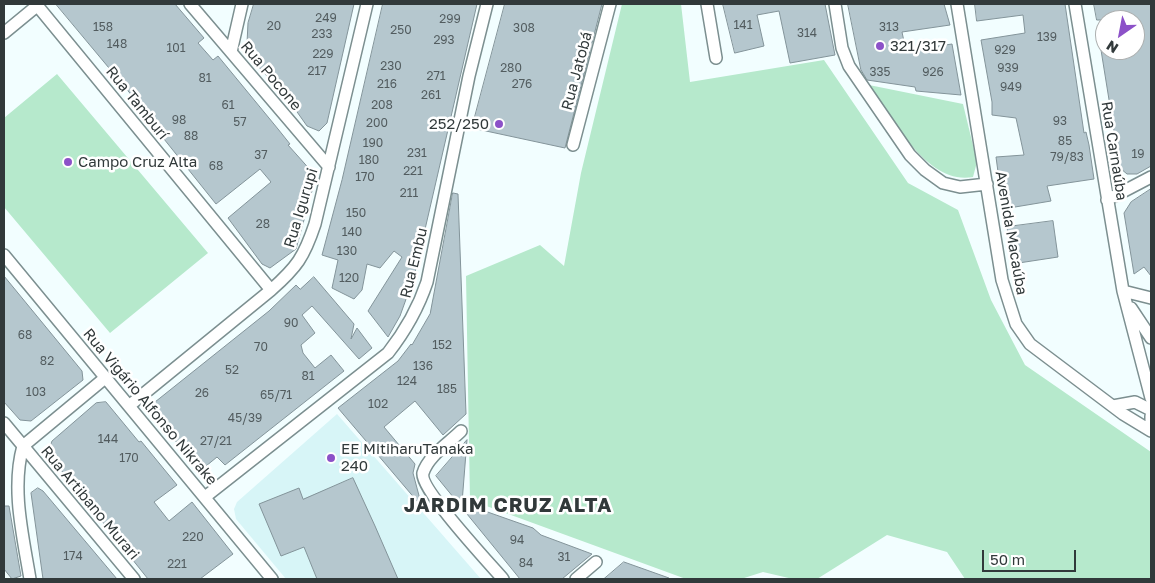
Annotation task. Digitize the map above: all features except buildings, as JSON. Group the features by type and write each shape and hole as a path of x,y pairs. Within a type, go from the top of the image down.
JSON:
{"street":[{"name":"Rua Pocone","path":"190,4 329,167"},
{"path":"231,52 242,4"},
{"name":"Rua Igurupi","path":"130,405 292,272 305,253 315,224 367,4"},
{"name":"Rua Embu","path":"205,497 388,353 404,332 417,310 427,282 469,76 487,4"},
{"name":"Rua Jatobá","path":"573,145 610,4"},
{"path":"707,4 716,58"},
{"path":"835,4 842,48 849,66 910,155 925,170 943,182 960,187 987,184"},
{"name":"Avenida Macaúba","path":"958,4 1002,280 1016,324 1030,344 1132,420 1151,431"},
{"name":"Rua Carnaúba","path":"1075,4 1125,297 1151,398"},
{"path":"4,33 37,5"},
{"name":"Rua Tamburí","path":"37,5 271,290"},
{"path":"1107,200 1151,177"},
{"name":"Rua Vigário Alfonso Nikrake","path":"4,255 272,579"},
{"path":"1125,297 1151,298"},
{"path":"1125,297 1151,338"},
{"path":"30,579 20,516 18,481 18,464 23,446 105,378"},
{"path":"1113,406 1135,402 1151,410"},
{"path":"1151,416 1151,422"},
{"name":"Rua Artibano Murari","path":"4,422 134,579"},
{"path":"461,431 428,463 422,475 423,482 433,498 503,579"},
{"path":"576,579 596,562"}],"shaded area":[{"name":"EE MitiharuTanaka 240","path":"337,414 481,579 286,579 236,519 234,509 237,502"}],"green space":[{"path":"622,4 681,4 690,82 824,60 908,183 958,210 991,300 1025,365 1151,452 1151,579 965,579 947,552 887,535 817,579 793,579 763,572 741,579 686,579 470,500 466,276 540,245 564,266 581,173"},
{"name":"Campo Cruz Alta","path":"57,74 208,253 110,333 4,207 4,118"},
{"path":"869,85 963,104 977,162 973,177 956,177 941,171 926,160 900,131"}],"place":[{"name":"321/317","path":"880,46"},
{"name":"252/250","path":"499,124"},
{"name":"Campo Cruz Alta","path":"68,162"},
{"name":"EE MitiharuTanaka 240","path":"331,458"}],"district":[{"name":"JARDIM CRUZ ALTA","path":"508,506"}]}
